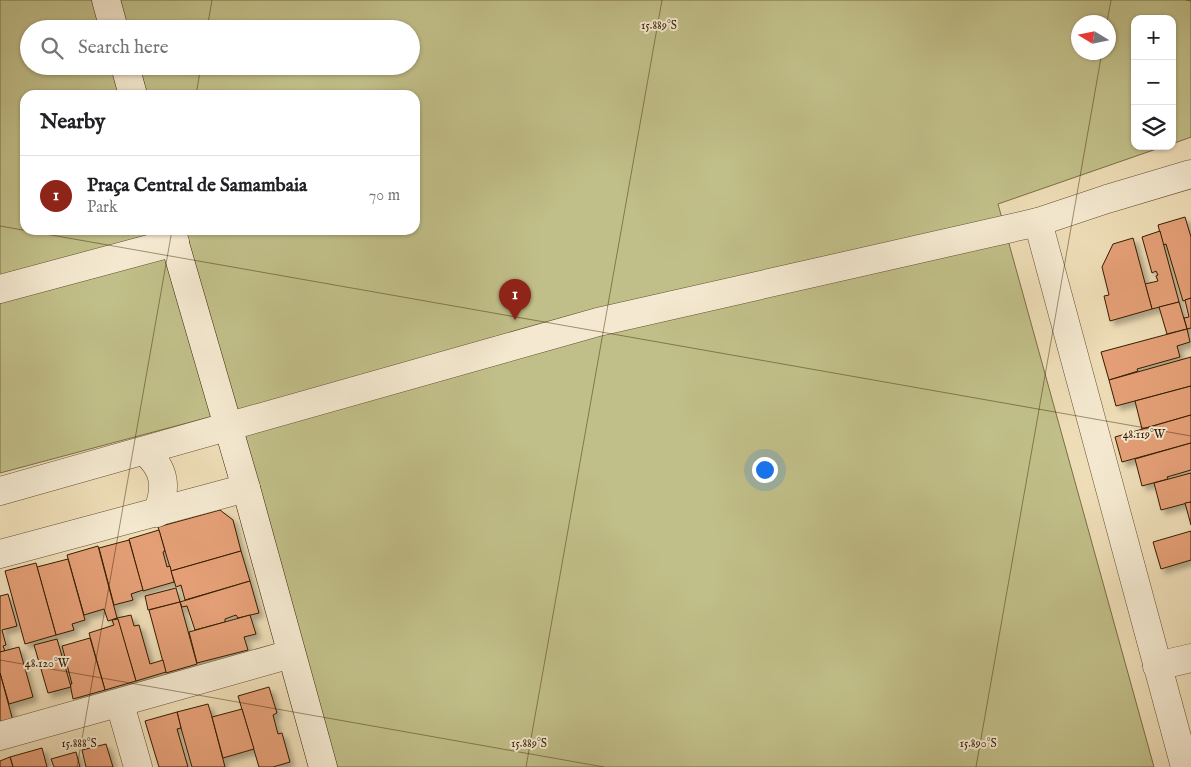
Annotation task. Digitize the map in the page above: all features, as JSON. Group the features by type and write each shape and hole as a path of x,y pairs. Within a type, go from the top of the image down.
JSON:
{"street":[{"path":"106,0 112,20"},
{"path":"127,75 132,90"},
{"path":"0,491 598,322 1038,222 1191,174"},
{"path":"1038,222 1185,767"},
{"path":"0,289 173,236 324,767"},
{"path":"144,451 151,457 162,478 163,497 156,513"},
{"path":"0,554 246,488"},
{"path":"0,736 120,704 291,654"},
{"path":"1157,666 1191,658"},
{"path":"120,704 138,767"}],"shaded area":[{"path":"0,0 1191,0 1191,137 1176,143 1176,15 1131,15 1131,150 1153,150 998,204 1154,767 333,767 232,411 0,473"}],"building":[{"path":"1185,217 1191,237 1191,298 1183,301 1166,244 1163,245 1158,225"},
{"path":"1160,231 1179,302 1152,309 1145,284 1158,281 1156,276 1158,275 1156,271 1152,273 1142,237"},
{"path":"1133,238 1152,309 1110,321 1104,296 1109,295 1102,267 1113,244"},
{"path":"1191,298 1191,328 1187,329 1184,318 1189,317 1185,300"},
{"path":"1179,302 1187,329 1167,334 1159,307"},
{"path":"1187,329 1190,342 1177,346 1180,357 1137,369 1138,371 1109,380 1101,352"},
{"path":"1191,357 1191,386 1116,406 1109,380"},
{"path":"1191,386 1191,415 1142,429 1135,401"},
{"path":"1191,415 1191,443 1122,462 1115,437"},
{"path":"1191,443 1191,470 1142,486 1135,459"},
{"path":"1191,473 1191,502 1161,510 1154,483"},
{"path":"1191,502 1191,525 1185,503"},
{"path":"220,510 233,520 241,551 171,571 158,527"},
{"path":"159,530 167,567 170,566 174,582 143,591 129,539"},
{"path":"1191,531 1191,560 1161,569 1153,542"},
{"path":"129,540 143,590 131,594 133,600 114,605 99,548"},
{"path":"98,546 117,618 108,621 104,609 84,615 67,555"},
{"path":"241,551 250,581 185,600 181,585 176,587 171,571"},
{"path":"68,559 85,620 72,624 74,630 56,635 37,567"},
{"path":"36,563 56,635 25,644 5,571"},
{"path":"250,581 259,613 238,618 236,615 225,619 225,622 195,630 187,606 182,607 180,602"},
{"path":"176,588 180,602 148,610 145,596"},
{"path":"8,594 17,626 2,630 6,645 3,646 5,651 0,652 0,596"},
{"path":"180,602 197,664 166,673 149,610"},
{"path":"131,615 134,626 139,625 150,664 163,660 166,672 136,681 117,618"},
{"path":"250,615 256,634 244,637 248,650 197,663 189,632"},
{"path":"118,619 136,681 105,690 89,633 114,625 112,620"},
{"path":"90,638 105,690 73,699 70,684 72,684 62,646"},
{"path":"57,639 71,687 48,693 34,645"},
{"path":"19,647 33,697 9,704 0,673 0,652"},
{"path":"0,673 13,721 0,725"},
{"path":"269,687 277,713 273,715 278,734 282,733 290,762 273,767 259,767 238,696"},
{"path":"208,704 225,767 192,767 181,728 177,712"},
{"path":"242,709 254,749 223,758 212,717"},
{"path":"177,712 181,728 177,729 188,767 159,767 145,721"},
{"path":"106,744 113,767 86,767 82,750"},
{"path":"42,748 47,767 13,767 10,757"},
{"path":"76,752 80,767 54,767 51,759"},
{"path":"10,757 13,767 0,767 0,761"}],"place":[{"name":"Praça Central de Samambaia","path":"515,320"}]}
